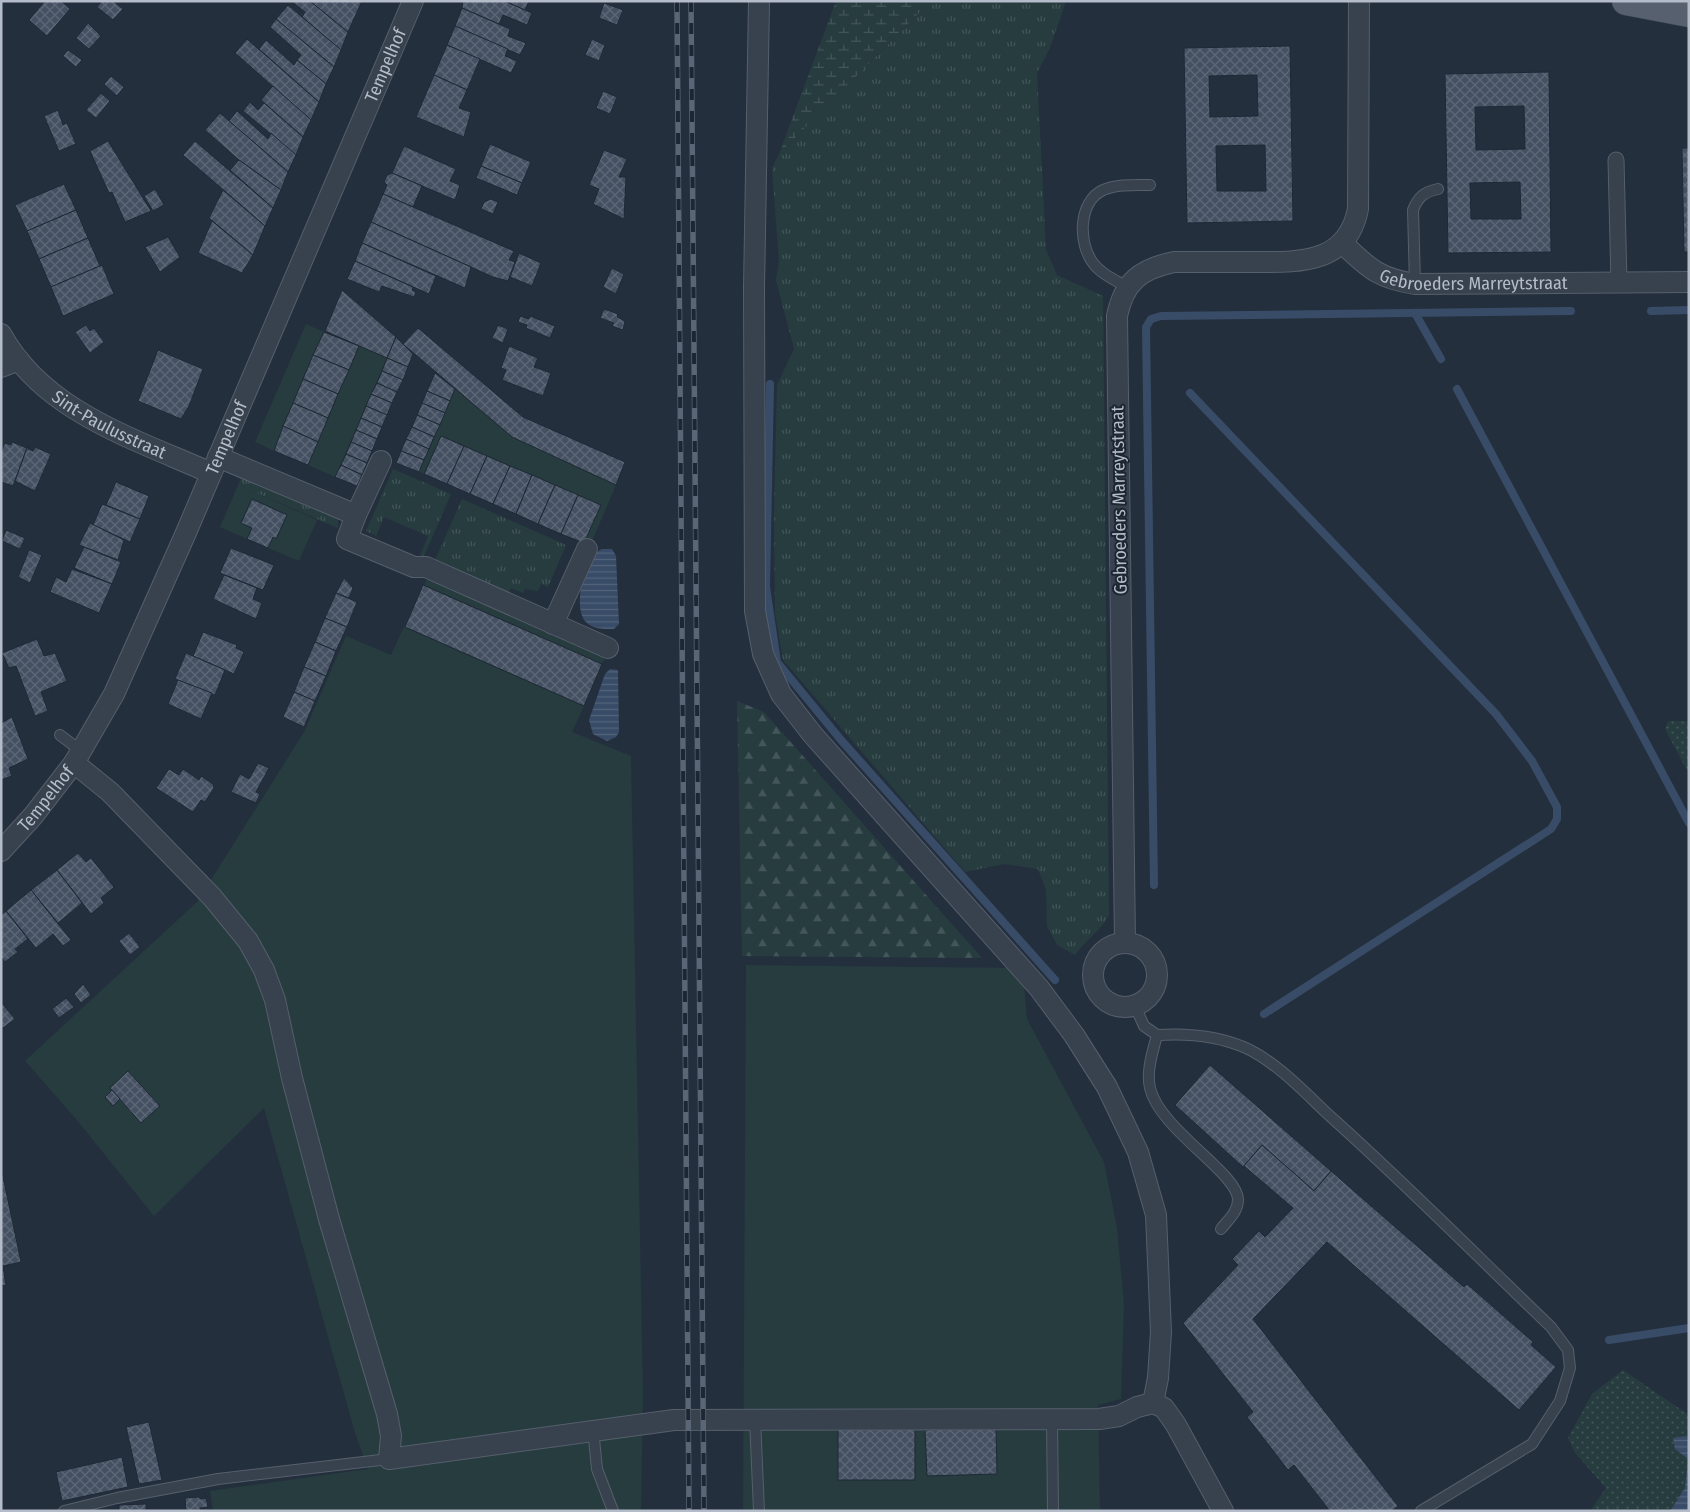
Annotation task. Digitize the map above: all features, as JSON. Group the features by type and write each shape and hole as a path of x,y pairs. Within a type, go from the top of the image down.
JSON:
{"main road":[{"path":"1640,2 1689,13"}],"street":[{"name":"Tempelhof","path":"1,851 33,816 77,757 114,694 413,1"},
{"path":"759,1 754,288 755,611 763,654 781,694 812,735 1039,988 1074,1035 1107,1087 1138,1152 1156,1215 1161,1332 1158,1378 1153,1403"},
{"name":"Gebroeders Marreytstraat","path":"1125,943 1116,316 1120,299 1127,287 1139,275 1155,266 1174,262 1298,262 1319,257 1342,243 1356,221 1358,209 1359,1"},
{"path":"1616,160 1619,283"},
{"name":"Gebroeders Marreytstraat","path":"1342,243 1378,274 1392,281 1415,284 1689,282"},
{"name":"Sint-Paulusstraat","path":"1,334 10,364 38,381 62,401 93,420 356,515"},
{"path":"381,461 347,539 414,567 426,567 608,648"},
{"path":"553,624 588,549"},
{"path":"77,757 212,897 248,941 264,970 275,1000 292,1078 329,1219 387,1414 391,1436 389,1459 674,1420 755,1418 1099,1419 1119,1416 1137,1407 1153,1403 1164,1408 1176,1426 1223,1511"},
{"path":"1125,943 1136,945 1146,951 1153,960 1157,970 1157,982 1153,992 1136,1006 1124,1008 1113,1006 1096,991 1093,981 1093,969 1097,959 1109,948 1125,943"}],"lane":[{"path":"1127,287 1104,274 1092,261 1084,242 1084,212 1091,200 1102,191 1116,186 1150,185"},
{"path":"1415,284 1413,210 1417,200 1426,192 1438,189"},
{"path":"60,735 77,757"},
{"path":"1136,1006 1144,1026 1157,1035 1183,1033 1212,1038 1247,1048 1277,1069 1355,1139 1551,1327 1568,1350 1570,1368 1560,1401 1532,1444 1421,1511"},
{"path":"1157,1035 1151,1060 1150,1087 1157,1107 1174,1129 1234,1186 1238,1200 1234,1213 1221,1230"},
{"path":"755,1418 759,1511"},
{"path":"1052,1418 1053,1511"},
{"path":"593,1430 598,1469 613,1511"},
{"path":"64,1511 117,1498 218,1479 389,1459"}],"green space":[{"path":"836,1 931,1 779,154"},
{"path":"931,1 1066,1 1050,48 1037,73 1046,250 1057,275 1103,296 1109,915 1102,926 1075,955 1057,945 1047,926 1046,890 1038,869 1004,864 965,872 783,660 775,613 774,514 777,385 794,349 776,280 779,261 772,168 779,154"},
{"path":"306,324 324,332 274,451 255,442"},
{"path":"359,346 387,358 335,477 308,465"},
{"path":"455,389 512,437 616,485 590,546 584,543 601,505 441,436 424,474 419,472"},
{"path":"393,469 451,494 424,556 420,555 428,536 384,517 376,536 366,531"},
{"path":"241,478 335,517 338,520 338,528 238,485"},
{"path":"238,485 317,520 299,561 268,548 273,537 277,538 286,515 252,499 241,523 252,528 247,539 220,527"},
{"path":"462,499 566,545 548,587 541,584 538,591 525,589 523,593 511,588 509,592 435,560"},
{"path":"429,575 607,653 602,664 424,585"},
{"path":"404,627 584,706 572,732 631,756 643,1397 641,1511 213,1511 210,1491 368,1469 355,1433 264,1108 154,1216 76,1119 25,1061 197,902 304,732 346,636 391,655"},
{"path":"737,701 764,712 982,958 742,956"},
{"path":"1668,721 1689,721 1689,774 1665,729"},
{"path":"746,965 1016,968 1023,975 1027,1019 1104,1162 1117,1228 1124,1304 1121,1399 1098,1405 1100,1511 743,1511"},
{"path":"1623,1370 1689,1415 1689,1511 1590,1511 1606,1488 1575,1453 1568,1438 1592,1394"}],"water":[{"path":"602,549 612,549 616,556 619,624 614,629 593,627 582,616 580,607 582,583 586,572 590,562"},
{"path":"610,669 618,670 619,732 616,737 607,741 593,734 589,720 605,674"},
{"path":"1686,1436 1689,1438 1689,1511 1670,1511 1685,1488 1688,1459 1675,1449 1673,1438"}],"building":[{"path":"45,1 61,1 70,9 47,36 29,20"},
{"path":"102,1 113,1 123,9 113,20 97,7"},
{"path":"291,1 310,1 348,32 341,50 302,17 305,12"},
{"path":"310,1 362,1 348,32"},
{"path":"463,1 505,1 532,13 527,25 503,15 499,24 462,8"},
{"path":"505,1 529,1 525,10"},
{"path":"604,3 623,10 617,25 599,18"},
{"path":"288,5 341,50 334,67 276,19"},
{"path":"462,8 510,29 508,36 526,43 520,55 455,26"},
{"path":"276,19 334,67 326,84 297,60 301,55 270,27"},
{"path":"88,23 101,36 89,49 76,38"},
{"path":"455,26 508,49 505,56 517,61 511,73 447,45"},
{"path":"247,39 319,102 311,120 235,53"},
{"path":"592,39 605,45 599,61 585,55"},
{"path":"266,40 294,65 297,60 326,84 319,102 259,49"},
{"path":"447,45 480,59 467,90 434,75"},
{"path":"1290,46 1293,221 1187,223 1184,48","holes":["1257,75 1258,116 1210,117 1209,76","1265,145 1266,191 1217,191 1216,146"]},
{"path":"68,50 82,60 76,67 63,56"},
{"path":"1549,72 1551,252 1448,253 1445,74","holes":["1524,106 1525,149 1476,150 1475,107","1520,182 1521,219 1471,219 1470,183"]},
{"path":"434,75 467,90 459,108 471,112 464,137 416,117"},
{"path":"111,76 124,87 117,96 104,84"},
{"path":"273,86 311,120 303,137 261,100"},
{"path":"603,91 617,97 610,114 596,108"},
{"path":"101,93 110,101 96,118 86,110"},
{"path":"250,102 258,110 264,103 303,137 296,155 243,111"},
{"path":"58,110 63,125 67,123 76,144 59,151 44,116"},
{"path":"237,111 268,139 271,133 296,155 288,172 229,121"},
{"path":"220,113 288,172 281,190 239,160 205,130"},
{"path":"108,141 151,211 125,222 112,192 109,193 90,151"},
{"path":"195,141 273,208 265,226 183,155"},
{"path":"490,144 531,162 522,183 481,166"},
{"path":"404,146 456,169 450,181 460,185 455,200 392,173"},
{"path":"1682,148 1689,148 1689,252 1684,252"},
{"path":"604,150 627,159 619,177 626,177 624,219 593,204 599,189 589,185"},
{"path":"239,160 281,190 273,208 230,170"},
{"path":"481,166 522,183 517,195 476,178"},
{"path":"392,173 422,186 413,207 383,194 387,185 384,182 387,175"},
{"path":"64,184 76,210 27,231 15,205"},
{"path":"155,189 164,205 153,211 144,196"},
{"path":"223,190 265,226 253,255 209,218"},
{"path":"383,194 514,251 509,260 515,262 508,281 493,277 371,222"},
{"path":"491,199 498,202 493,214 481,209 484,202"},
{"path":"76,210 88,238 39,259 27,231"},
{"path":"212,221 253,255 242,273 198,253"},
{"path":"371,222 471,267 465,288 362,243"},
{"path":"168,237 180,257 160,272 145,247"},
{"path":"88,238 100,266 51,287 39,259"},
{"path":"362,243 436,276 429,294 355,261"},
{"path":"519,253 541,263 532,286 510,277"},
{"path":"355,261 413,287 412,290 416,292 414,297 382,286 379,292 347,279"},
{"path":"102,265 114,294 63,316 51,287"},
{"path":"612,268 624,274 616,294 603,287"},
{"path":"342,290 396,337 387,358 325,331"},
{"path":"604,309 618,314 617,317 625,321 623,330 612,326 614,323 600,318"},
{"path":"520,316 529,319 530,316 555,326 550,338 526,328 527,325 518,322"},
{"path":"86,325 90,331 94,328 104,342 90,353 75,332"},
{"path":"498,325 508,329 503,343 492,338"},
{"path":"418,328 523,417 625,462 616,485 512,437 403,344"},
{"path":"324,332 359,346 349,370 313,355"},
{"path":"396,337 413,354 408,367 387,358"},
{"path":"509,346 538,358 534,367 551,373 543,396 502,380 506,370 501,368"},
{"path":"158,350 203,369 189,406 181,419 138,401"},
{"path":"313,355 349,370 338,394 303,379"},
{"path":"387,358 408,367 403,380 382,371"},
{"path":"382,371 403,380 397,392 377,383"},
{"path":"435,373 455,389 450,401 427,391"},
{"path":"303,379 338,394 328,418 293,403"},
{"path":"377,383 397,392 392,403 371,394"},
{"path":"427,391 450,401 445,413 422,403"},
{"path":"371,394 392,403 387,415 366,406"},
{"path":"293,403 328,418 318,442 283,426"},
{"path":"422,403 445,413 440,425 417,415"},
{"path":"366,406 387,415 382,427 361,418"},
{"path":"417,415 440,425 434,437 412,427"},
{"path":"361,418 382,427 377,439 356,430"},
{"path":"283,426 318,442 308,465 274,451"},
{"path":"412,427 434,437 429,449 406,439"},
{"path":"356,430 377,439 372,451 351,442"},
{"path":"441,436 464,446 447,484 424,474"},
{"path":"406,439 429,449 424,460 401,451"},
{"path":"12,442 27,448 13,486 1,482 1,452 5,443 11,445"},
{"path":"351,442 372,451 367,463 346,454"},
{"path":"29,445 28,449 33,451 35,447 51,454 35,491 15,481"},
{"path":"464,446 487,456 470,494 447,484"},
{"path":"401,451 424,460 419,472 396,463"},
{"path":"346,454 367,463 362,475 341,465"},
{"path":"487,456 510,466 493,504 470,494"},
{"path":"341,465 362,475 357,486 335,477"},
{"path":"510,466 532,475 516,514 493,504"},
{"path":"532,475 555,485 538,524 516,514"},
{"path":"116,482 149,496 140,519 106,505"},
{"path":"555,485 578,495 561,534 538,524"},
{"path":"578,495 601,505 584,543 561,534"},
{"path":"252,499 287,515 276,539 273,537 268,548 247,539 252,528 241,523"},
{"path":"102,504 140,519 130,542 93,525"},
{"path":"90,523 124,540 118,560 79,545"},
{"path":"6,530 25,538 20,549 2,541"},
{"path":"84,547 121,562 112,584 74,568"},
{"path":"231,548 274,565 263,590 220,573"},
{"path":"29,550 42,555 30,583 18,577"},
{"path":"72,569 112,584 99,613 50,592 56,577 66,582"},
{"path":"224,575 257,588 253,599 262,603 256,619 213,599"},
{"path":"344,578 353,588 349,598 336,593"},
{"path":"423,585 602,664 584,706 405,627"},
{"path":"336,593 357,602 347,627 325,618"},
{"path":"325,618 347,627 336,651 315,642"},
{"path":"203,632 237,645 236,648 244,652 234,674 193,656"},
{"path":"37,639 44,656 55,653 67,681 41,692 48,711 35,716 16,666 9,668 2,653"},
{"path":"315,642 336,651 326,676 304,667"},
{"path":"186,653 225,670 215,695 175,679"},
{"path":"304,667 326,676 315,701 294,692"},
{"path":"178,680 212,693 201,719 168,704"},
{"path":"294,692 315,701 304,727 283,717"},
{"path":"12,717 28,759 9,768 12,776 1,780 1,723"},
{"path":"258,763 269,768 256,792 260,794 256,803 231,792 240,774 249,779"},
{"path":"169,769 179,775 183,769 199,780 201,776 213,784 214,788 205,802 201,800 193,812 156,788"},
{"path":"78,853 86,862 91,858 114,887 101,898 104,903 91,914 57,870"},
{"path":"57,870 82,903 58,923 31,890"},
{"path":"31,890 71,940 63,946 53,934 36,948 6,911"},
{"path":"6,911 28,939 15,949 18,952 5,962 1,957 1,915"},
{"path":"129,933 140,947 130,955 119,941"},
{"path":"83,984 91,995 81,1003 74,994"},
{"path":"66,998 74,1007 59,1018 52,1009"},
{"path":"1,1002 15,1019 3,1028 1,1026"},
{"path":"1210,1065 1331,1171 1314,1191 1262,1145 1243,1167 1175,1105"},
{"path":"128,1071 160,1106 141,1123 110,1088"},
{"path":"112,1090 120,1099 113,1106 105,1097"},
{"path":"1262,1145 1314,1191 1331,1171 1464,1287 1467,1284 1533,1342 1531,1345 1556,1367 1519,1410 1327,1242 1253,1319 1398,1506 1392,1511 1330,1511 1294,1465 1288,1470 1247,1417 1253,1412 1183,1323 1238,1265 1232,1259 1259,1231 1265,1237 1293,1208 1244,1166"},
{"path":"1,1167 21,1262 3,1266 6,1285 1,1286"},
{"path":"149,1422 162,1480 139,1484 126,1427"},
{"path":"838,1427 915,1427 915,1480 838,1480"},
{"path":"996,1427 997,1474 927,1476 925,1430"},
{"path":"122,1457 128,1487 62,1501 56,1472"},
{"path":"199,1497 200,1499 206,1498 208,1507 200,1508 200,1511 186,1511 185,1498"},
{"path":"146,1504 146,1511 119,1511 119,1505"}],"waterway":[{"path":"1651,311 1689,310"},
{"path":"1154,885 1146,327 1151,319 1161,316 1571,311"},
{"path":"1415,313 1441,359"},
{"path":"770,384 766,587 777,662 841,740 1055,980"},
{"path":"1457,389 1689,823"},
{"path":"1190,393 1496,714 1532,761 1557,807 1557,819 1551,829 1264,1014"},
{"path":"1609,1340 1689,1328"}],"railway":[{"path":"677,1 689,1511"},
{"path":"691,1 704,1511"}]}
